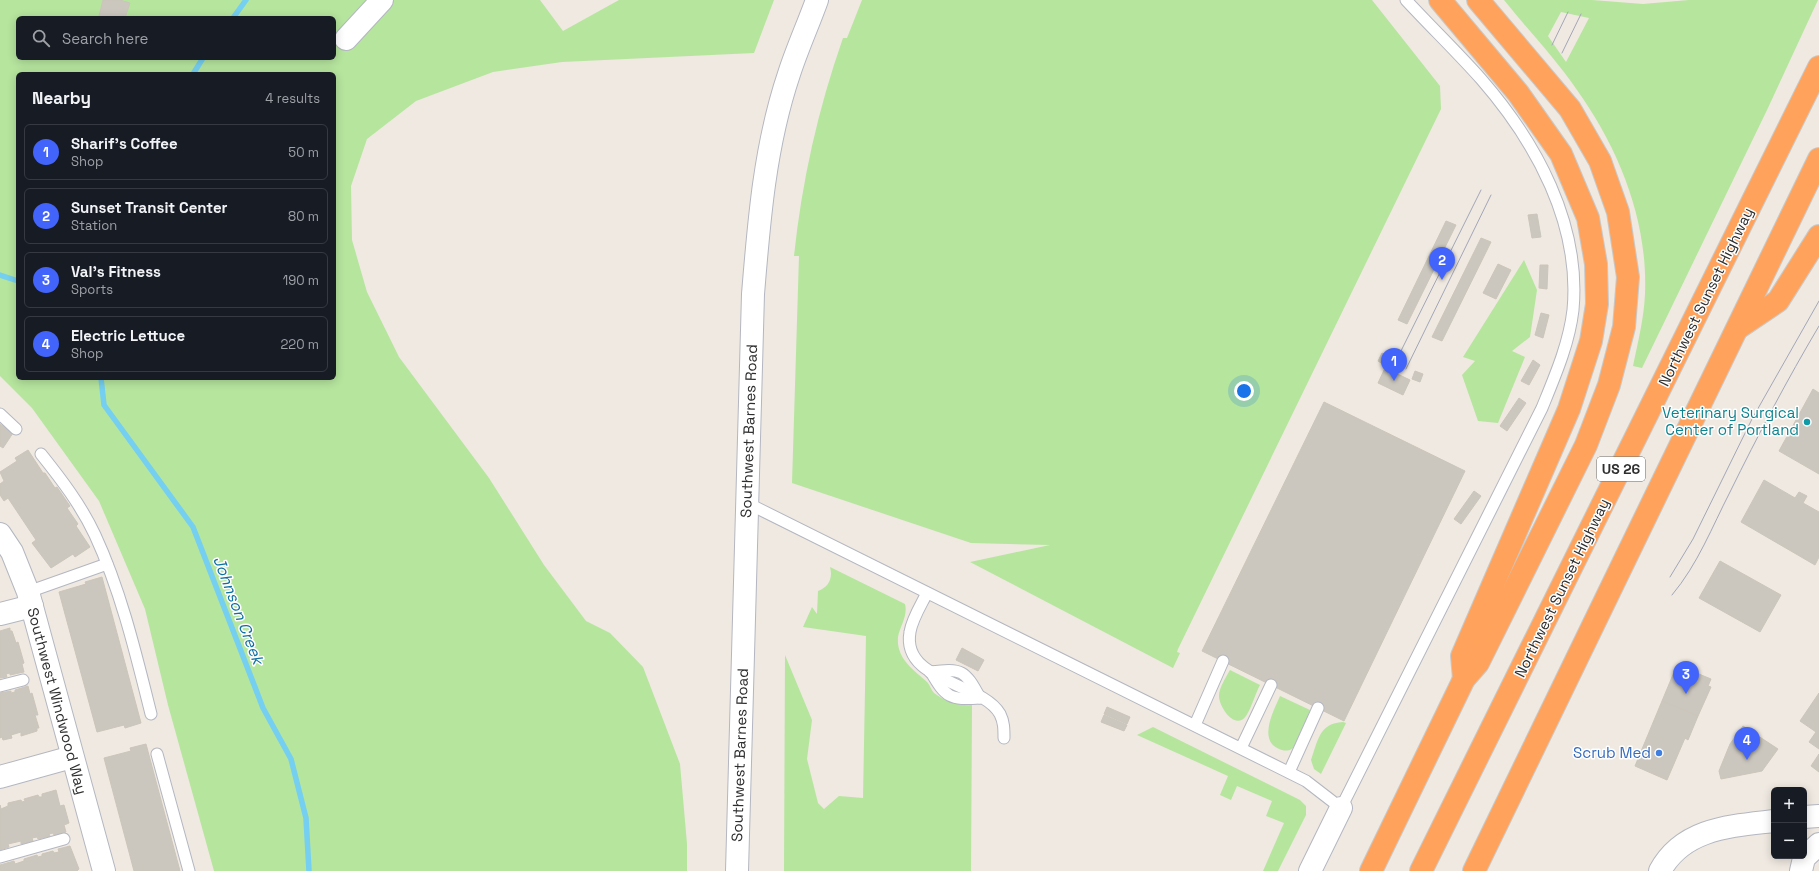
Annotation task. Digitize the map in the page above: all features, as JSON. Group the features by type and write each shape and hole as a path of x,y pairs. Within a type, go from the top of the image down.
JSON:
{"highway":[{"path":"1440,0 1518,93 1560,154 1588,218 1596,264 1597,304 1591,341 1572,401 1462,656 1464,679"},
{"path":"1371,871 1464,679 1478,663 1586,445 1609,385 1617,359 1624,327 1628,277 1618,212 1600,161 1570,109 1478,0"},
{"name":"Northwest Sunset Highway","path":"1421,871 1819,67"},
{"name":"US 26","path":"1474,871 1819,159"},
{"path":"1737,329 1778,301 1819,236"}],"main road":[{"path":"346,39 382,0"},
{"name":"Southwest Barnes Road","path":"737,871 752,294 760,210 768,160 785,88 817,0"},
{"name":"Southwest Windwood Way","path":"0,534 12,552 30,599 104,871"},
{"path":"0,614 30,599"},
{"path":"0,777 72,757"},
{"path":"1310,871 1341,808"},
{"path":"1807,817 1819,816"},
{"path":"1660,871 1682,845 1695,836 1724,827 1771,821"},
{"path":"1801,871 1804,858 1819,844"}],"lane":[{"path":"747,503 1289,772 1306,781 1341,808 1542,408 1568,338 1573,310 1570,246 1564,222 1549,182 1533,151 1509,114 1484,82 1406,0"},
{"path":"0,414 16,429"},
{"path":"41,454 77,502 94,534 107,564 137,659 151,714"},
{"path":"30,599 107,564"},
{"path":"927,593 910,632 909,644 913,655 921,665 930,672 991,704 999,713 1004,723 1004,738"},
{"path":"1195,725 1223,662"},
{"path":"0,686 23,680"},
{"path":"1241,748 1271,685"},
{"path":"1289,772 1318,708"},
{"path":"157,754 189,871"},
{"path":"0,857 64,839"}],"green space":[{"path":"0,0 540,0 563,31 619,0 774,0 754,53 562,62 493,72 416,101 367,139 351,186 352,240 367,292 399,357 489,478 544,565 586,621 610,633 643,667 680,764 687,844 687,871 214,871 168,705 145,609 99,501 32,408 0,376"},
{"path":"862,0 1372,0 1440,86 1441,109 1178,649 1177,652 1180,653 1173,668 970,562 1050,545 971,543 792,483 799,256 794,256 797,228 806,173 826,91 843,38 847,38"},
{"path":"1504,0 1592,0 1643,4 1689,0 1818,0 1767,110 1642,368 1633,366 1643,312 1645,294 1645,266 1642,239 1628,186 1606,136 1577,90 1560,67","holes":["1561,12 1589,18 1566,62 1548,36"]},
{"path":"1524,260 1537,290 1530,337 1512,351 1525,357 1498,423 1478,421 1462,375 1475,361 1463,357"},
{"path":"830,567 905,604 905,617 898,637 898,645 903,658 927,682 933,692 938,696 957,704 972,705 971,871 784,871 785,655 812,720 807,759 818,803 824,809 839,796 863,798 866,636 803,627 812,607 817,614 818,591 825,587 829,582 831,575"},
{"path":"1230,670 1260,685 1246,716 1242,720 1237,721 1228,716 1222,706 1219,696 1221,686"},
{"path":"1280,696 1310,710 1298,740 1290,750 1282,750 1274,746 1270,741 1268,734 1271,717"},
{"path":"1335,723 1346,723 1321,774 1314,769 1311,760 1318,740 1324,729"},
{"path":"1153,727 1300,800 1306,806 1306,815 1278,871 1263,871 1284,823 1266,816 1272,801 1237,786 1231,800 1220,795 1228,776 1137,735"}],"building":[{"path":"103,0 120,0 130,3 126,16 99,16"},
{"path":"1537,214 1541,237 1532,238 1528,215"},
{"path":"1446,221 1456,225 1407,324 1398,320"},
{"path":"1481,238 1491,242 1442,341 1432,337"},
{"path":"1498,264 1511,270 1496,299 1483,293"},
{"path":"1540,265 1548,265 1547,289 1539,288"},
{"path":"1541,313 1549,315 1543,338 1535,335"},
{"path":"1382,353 1390,357 1386,366 1378,361"},
{"path":"1533,360 1540,365 1529,385 1521,381"},
{"path":"1385,368 1410,380 1403,395 1378,383"},
{"path":"1415,371 1423,374 1420,382 1412,379"},
{"name":"Veterinary Surgical Center of Portland","path":"1813,389 1819,393 1819,474 1779,451"},
{"path":"1519,398 1526,403 1507,431 1500,426"},
{"path":"1324,402 1465,471 1344,721 1202,651"},
{"path":"0,424 13,433 3,448 0,446"},
{"path":"28,450 43,473 45,473 55,488 57,487 70,506 67,508 78,524 76,526 90,547 75,557 73,554 51,568 32,543 36,540 8,498 4,501 0,495 0,484 4,481 0,472 17,461 15,458"},
{"path":"1764,480 1795,498 1799,492 1807,496 1803,503 1819,512 1819,557 1815,565 1741,522"},
{"path":"1474,491 1481,496 1461,524 1454,519"},
{"path":"1720,561 1781,595 1760,632 1699,598"},
{"path":"102,577 141,723 125,728 124,725 97,732 59,592 86,584 85,582"},
{"path":"10,628 16,643 18,642 24,663 22,664 24,672 10,675 10,673 6,674 7,677 0,678 0,631"},
{"path":"962,648 984,660 978,671 956,660"},
{"path":"1677,665 1711,679 1708,686 1711,687 1698,716 1662,701"},
{"path":"28,686 30,694 32,693 38,715 35,715 39,728 37,728 37,731 21,736 21,732 11,735 12,738 3,740 2,737 0,738 0,693 11,691 11,693 15,692 15,690"},
{"path":"1819,693 1819,749 1809,742 1816,732 1800,721"},
{"name":"Scrub Med","path":"1662,701 1698,716 1688,740 1685,738 1667,780 1635,766"},
{"path":"1107,707 1130,717 1127,724 1104,714"},
{"path":"1104,715 1127,725 1124,731 1101,722"},
{"path":"1743,726 1778,749 1762,771 1721,779 1719,771 1730,744"},
{"path":"146,744 180,871 134,871 104,758 131,751 130,748"},
{"path":"1819,754 1819,772 1811,766"},
{"path":"56,790 60,806 64,805 69,823 64,825 66,832 54,835 53,833 49,834 50,836 38,839 37,837 32,838 33,841 21,844 21,841 8,844 9,847 0,850 0,805 1,809 8,806 8,803 21,800 22,802 25,801 24,799 38,795 39,797 42,797 42,794"},
{"path":"70,846 79,869 77,871 0,871 0,865 14,861 15,864 24,861 24,859 37,855 38,857 42,856 42,854 53,851 54,853 59,852 58,849"}],"waterway":[{"name":"Johnson Creek","path":"234,16 246,0"},
{"name":"Johnson Creek","path":"194,72 202,60"},
{"path":"0,275 16,280"},
{"name":"Johnson Creek","path":"101,380 104,405 193,527 263,708 291,759 306,818 309,871"}],"tram line":[{"path":"1552,45 1568,12"},
{"path":"1562,53 1581,14"},
{"path":"1395,363 1481,190"},
{"path":"1406,369 1491,195"},
{"path":"1670,577 1693,539 1752,419 1819,301"},
{"path":"1672,595 1690,571 1762,429 1819,326"}],"place":[{"name":"Sunset Transit Center","path":"1442,280"},
{"name":"Sharif's Coffee","path":"1394,381"},
{"name":"Veterinary Surgical Center of Portland","path":"1807,422"},
{"name":"Val's Fitness","path":"1686,694"},
{"name":"Scrub Med","path":"1659,753"},
{"name":"Electric Lettuce","path":"1747,760"}]}
